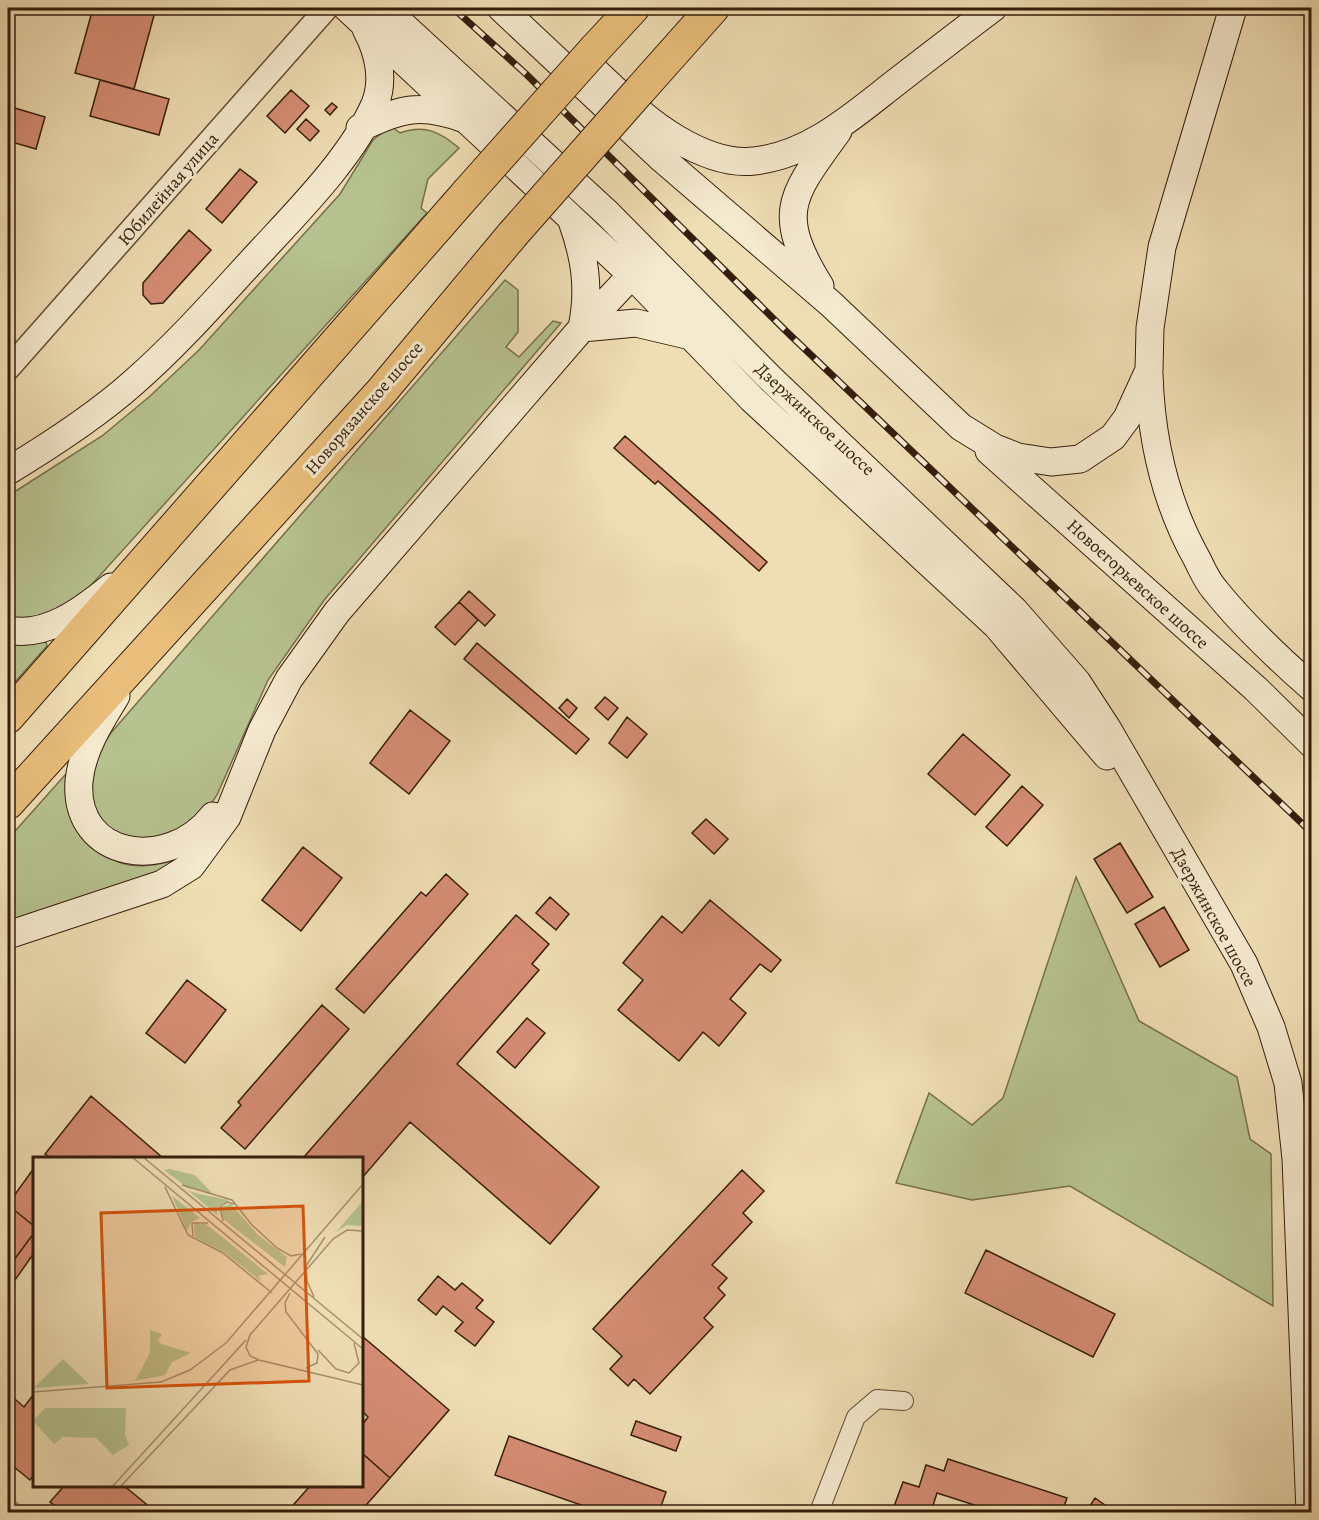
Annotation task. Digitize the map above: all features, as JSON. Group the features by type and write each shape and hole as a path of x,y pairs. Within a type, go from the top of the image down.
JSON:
{"highway":[{"path":"8,717 633,8"},
{"name":"Новорязанское шоссе","path":"8,803 381,392 513,234 713,8"}],"main road":[{"path":"501,8 660,157 831,304 961,427 995,448 1018,457 1051,462 1080,459 1113,437 1126,418 1149,370"},
{"path":"528,8 571,50 656,125 703,152 726,159 753,161 805,146 844,122 993,8"},
{"path":"364,13 421,57"},
{"path":"8,471 91,416 134,383 309,199 360,128 375,103 379,82 379,62 364,13"},
{"path":"1226,15 1162,247 1150,328 1150,408 1156,448 1168,492 1184,536 1213,589 1311,688"},
{"name":"Дзержинское шоссе","path":"421,57 469,121 633,276 752,399 836,478 1049,647 1077,682 1204,891 1244,964 1271,1027 1288,1083 1298,1182 1310,1512"},
{"name":"Дзержинское шоссе","path":"421,57 650,255 969,582"},
{"path":"360,128 388,115 412,108 446,112 469,121"},
{"path":"831,304 799,246 793,228 794,209 798,192 807,172 844,122"},
{"path":"571,217 586,270 586,311 582,328"},
{"path":"8,935 162,884 190,866 227,817 262,730 289,679 337,612 582,328 633,276 650,255"},
{"path":"582,328 636,323 692,336"},
{"name":"Новоегорьевское шоссе","path":"961,427 1256,689 1311,744"},
{"path":"8,630 34,630 71,616 98,597 164,541"},
{"path":"140,657 97,727 84,756 79,782 81,802 88,820 99,835 113,845 146,853 164,851 186,842 211,820 245,775"}],"street":[{"name":"Юбилейная улица","path":"8,369 327,8"},
{"path":"819,1512 856,1417 877,1399 904,1401"},
{"path":"8,1508 13,1512"}],"green space":[{"path":"391,126 400,133 417,129 432,131 459,148 428,179 421,208 427,213 76,602 60,613 8,622 8,496 102,436 149,397 199,350 340,194 373,140"},
{"path":"505,280 518,290 518,332 506,347 519,357 553,321 561,323 325,599 268,680 217,795 203,816 149,845 111,832 95,814 89,787 97,755 110,734"},
{"path":"46,642 47,646 8,690 8,643"},
{"path":"65,775 68,775 104,850 115,861 145,866 185,856 187,861 8,926 8,839"},
{"path":"1076,877 1139,1021 1237,1077 1250,1139 1271,1154 1273,1306 1070,1186 972,1200 896,1183 929,1093 972,1125 1003,1098"}],"building":[{"path":"93,8 156,8 134,89 75,73"},
{"path":"100,80 169,99 159,135 90,116"},
{"path":"291,90 309,106 285,133 267,116"},
{"path":"332,103 337,107 330,115 325,110"},
{"path":"8,106 45,117 36,149 8,141"},
{"path":"306,119 319,131 310,141 297,129"},
{"path":"240,169 257,182 222,223 206,209"},
{"path":"8,220 12,221 8,239"},
{"path":"189,230 211,250 163,303 151,304 143,295 143,283"},
{"path":"625,436 767,562 759,571 658,481 655,484 614,448"},
{"path":"469,591 495,615 485,626 459,602"},
{"path":"459,602 478,620 455,645 435,627"},
{"path":"477,643 589,739 576,754 464,659"},
{"path":"605,697 618,708 608,720 595,708"},
{"path":"567,699 577,708 569,718 559,708"},
{"path":"410,710 450,741 409,794 370,763"},
{"path":"627,717 647,734 627,758 609,743"},
{"path":"963,734 1010,775 975,815 928,774"},
{"path":"1022,786 1043,805 1007,846 986,827"},
{"path":"706,819 728,839 714,854 692,833"},
{"path":"1120,843 1153,897 1127,913 1094,859"},
{"path":"303,847 342,878 301,931 262,900"},
{"path":"446,874 468,894 364,1013 336,989 421,892 426,896"},
{"path":"550,897 569,914 556,930 536,913"},
{"path":"710,900 781,960 771,972 760,964 730,999 746,1013 719,1046 703,1032 679,1061 618,1010 643,980 623,963 662,916 682,933"},
{"path":"1164,907 1189,950 1160,967 1135,924"},
{"path":"516,915 549,944 532,964 539,970 457,1064 599,1187 550,1244 410,1122 363,1177 363,1157 304,1157"},
{"path":"187,980 226,1010 185,1063 146,1033"},
{"path":"322,1005 349,1029 245,1149 221,1128 241,1105 238,1102"},
{"path":"527,1018 545,1033 515,1068 497,1052"},
{"path":"91,1096 162,1157 50,1157 45,1154"},
{"path":"33,1169 33,1254 8,1290 8,1204"},
{"path":"742,1170 764,1191 743,1213 752,1222 712,1265 727,1278 718,1288 725,1295 704,1318 713,1327 650,1394 634,1379 628,1386 610,1369 622,1356 593,1329"},
{"path":"8,1205 33,1225 33,1234 8,1268"},
{"path":"986,1250 1115,1314 1093,1357 965,1293"},
{"path":"438,1276 455,1290 462,1283 483,1300 476,1308 494,1322 475,1346 455,1331 463,1322 443,1306 436,1315 418,1300"},
{"path":"363,1337 449,1410 390,1478 363,1454 363,1424 368,1417 363,1412"},
{"path":"8,1393 24,1407 33,1395 33,1476 30,1480 8,1462"},
{"path":"636,1421 681,1437 676,1451 631,1435"},
{"path":"509,1436 666,1492 659,1512 601,1512 495,1475"},
{"path":"363,1454 390,1478 360,1512 287,1512 309,1487 363,1487"},
{"path":"948,1459 1067,1498 1062,1512 996,1512 937,1493 931,1512 892,1512 903,1482 919,1487 926,1465 944,1471"},
{"path":"63,1487 125,1487 156,1512 64,1512 50,1502"},
{"path":"1095,1498 1115,1512 1086,1512"}],"railway":[{"path":"453,8 526,74 788,333 1312,833"}]}
